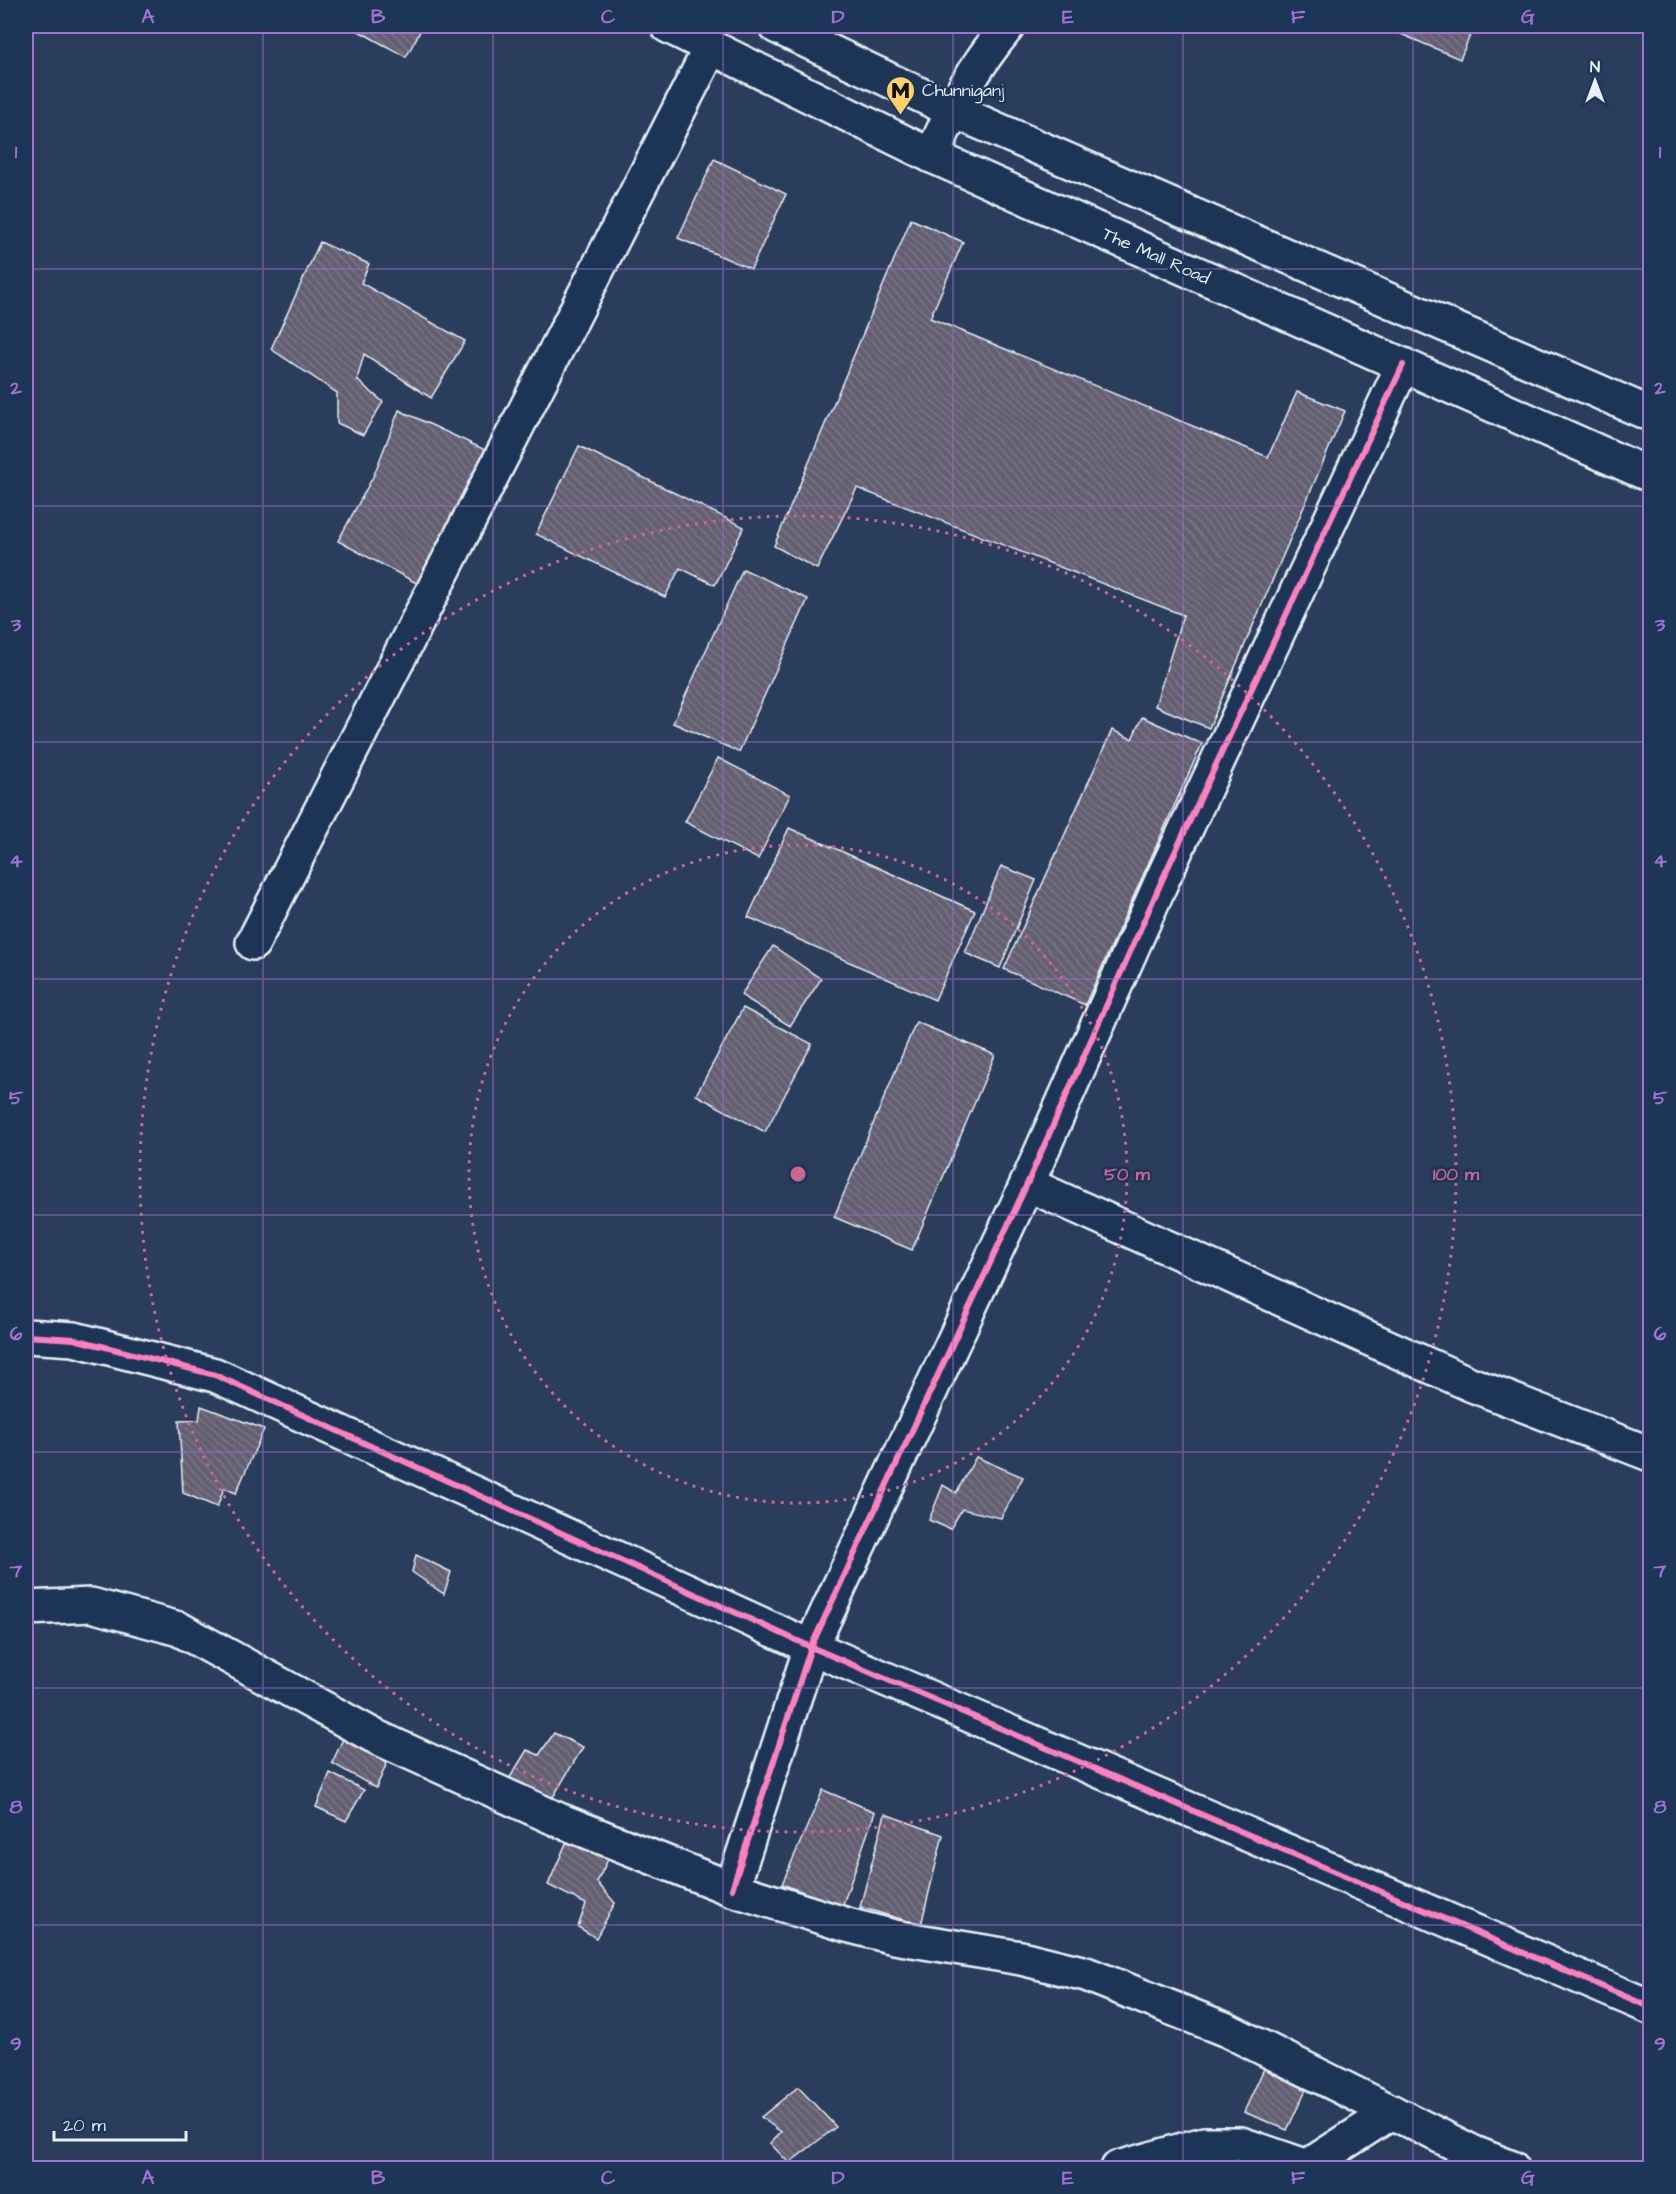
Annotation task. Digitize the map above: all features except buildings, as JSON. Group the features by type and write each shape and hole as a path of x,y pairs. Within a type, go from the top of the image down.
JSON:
{"street":[{"name":"The Mall Road","path":"668,26 932,156 1650,475"},
{"path":"776,26 952,110 1650,414"},
{"path":"932,156 952,110 980,60 1008,26"},
{"path":"253,943 711,47"},
{"path":"732,1889 811,1647 1028,1184 1163,878 1403,365"},
{"path":"1028,1184 1470,1384 1650,1454"},
{"path":"26,1336 74,1339 215,1375 811,1647 1650,2007"},
{"path":"26,1608 91,1605 179,1629 374,1736 559,1820 732,1889 894,1937 1021,1958 1086,1974 1227,2030 1512,2169"},
{"path":"1118,2169 1204,2144 1241,2144 1306,2168 1392,2112"}],"cycle path":[{"path":"732,1889 811,1647 1027,1184 1163,878 1403,365"},
{"path":"26,1336 74,1339 215,1375 811,1647 1650,2007"}],"place":[{"name":"Chunniganj","path":"901,116"}]}
